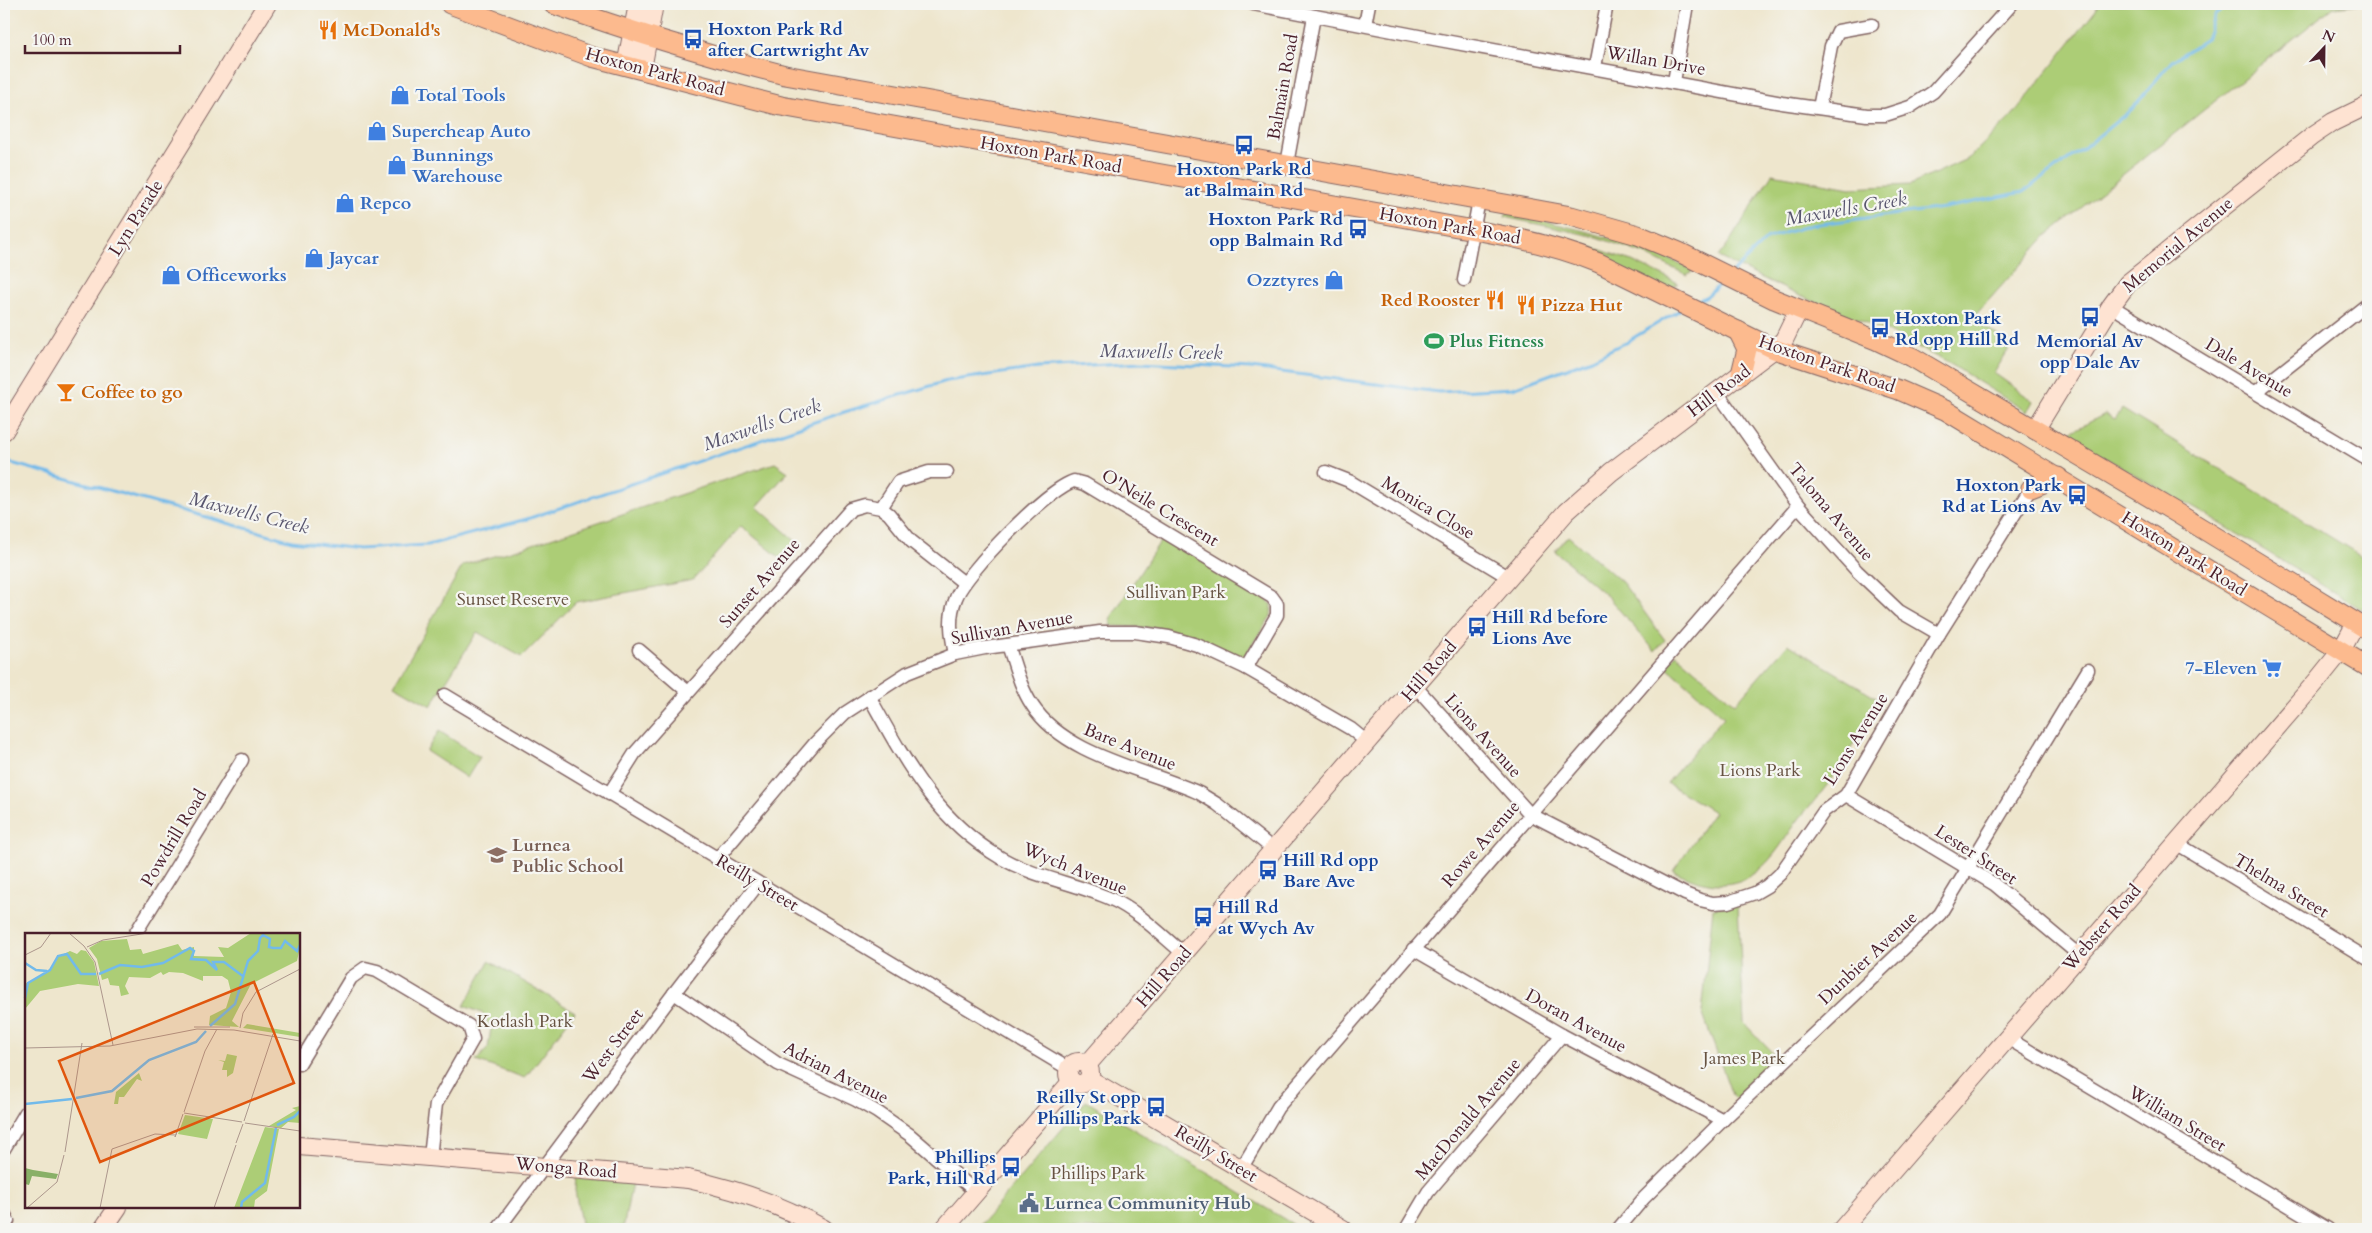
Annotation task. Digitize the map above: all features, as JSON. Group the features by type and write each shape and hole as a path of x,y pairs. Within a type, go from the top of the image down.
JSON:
{"main road":[{"name":"Hoxton Park Road","path":"450,4 540,39 634,68 781,106 1474,230 1533,241 1574,253 1663,294 1774,349 1890,386 1961,418 2368,667"},
{"name":"Hoxton Park Road","path":"553,4 716,58 785,75 1571,216 1638,235 1756,290 1912,357 2183,516 2362,626"},
{"path":"1738,331 1747,349 1741,374"},
{"path":"2030,488 2058,477"}],"street":[{"name":"Lyn Parade","path":"4,431 268,4"},
{"path":"638,4 641,34"},
{"path":"634,68 641,34 654,4"},
{"name":"Willan Drive","path":"1252,4 1595,68 1867,115 1885,115 1910,107 1933,92 2012,4"},
{"path":"1365,25 1369,4"},
{"path":"1595,68 1607,4"},
{"path":"1674,82 1687,4"},
{"name":"Balmain Road","path":"1287,164 1314,16"},
{"path":"1819,108 1831,46 1838,31 1872,26"},
{"name":"Memorial Avenue","path":"2035,430 2111,306 2128,282 2312,136 2333,122 2368,105"},
{"path":"1464,280 1479,200"},
{"path":"2256,392 2368,304"},
{"name":"Dale Avenue","path":"2111,306 2368,460"},
{"name":"Hill Road","path":"944,1229 1566,512 1610,472 1774,349 1784,340 1799,309"},
{"name":"Taloma Avenue","path":"1716,392 1798,506 1879,594 1899,611 1939,634"},
{"path":"947,472 929,472 898,482 881,508 889,514 911,541 964,583"},
{"name":"Monica Close","path":"1326,472 1349,481 1510,578"},
{"name":"O'Neile Crescent","path":"955,654 951,629 952,611 956,596 964,583 1036,506 1066,485 1081,482 1269,594 1275,600 1278,607 1278,615 1246,668"},
{"name":"Lions Avenue","path":"1416,687 1530,814 1685,894 1713,903 1743,898 1767,886 1780,874 1824,811 1846,795 1939,634 2030,488"},
{"name":"Sunset Avenue","path":"609,794 635,753 845,514 858,506 871,505 881,508"},
{"name":"Rowe Avenue","path":"1242,1169 1278,1107 1798,506"},
{"name":"Webster Road","path":"1842,1229 2009,1039 2362,626"},
{"name":"Sullivan Avenue","path":"717,859 825,732 845,713 907,673 955,654 1090,633 1140,632 1197,645 1246,668 1351,729 1367,742"},
{"name":"Bare Avenue","path":"1008,645 1028,698 1041,717 1059,735 1078,746 1199,793 1217,804 1274,850"},
{"path":"639,650 688,692"},
{"name":"Dunbier Avenue","path":"1618,1229 1644,1198 1723,1120 1940,914 2088,670"},
{"name":"Reilly Street","path":"444,695 758,884 1343,1229"},
{"name":"Wych Avenue","path":"869,696 918,781 943,811 967,834 987,849 1020,867 1118,903 1133,912 1184,954"},
{"name":"Powdrill Road","path":"136,933 242,760"},
{"name":"Lester Street","path":"1846,795 1994,884 2079,955"},
{"name":"Thelma Street","path":"2176,843 2368,959"},
{"name":"West Street","path":"498,1229 758,884"},
{"name":"Doran Avenue","path":"1413,949 1562,1035 1723,1120"},
{"path":"300,1062 351,978 365,968 377,971 469,1026 473,1039 436,1104 430,1157"},
{"name":"Adrian Avenue","path":"674,993 778,1064 856,1100 877,1112 910,1135 976,1192"},
{"name":"MacDonald Avenue","path":"1406,1229 1428,1192 1562,1035"},
{"name":"William Street","path":"2009,1039 2328,1229"},
{"path":"4,1149 25,1114"},
{"name":"Wonga Road","path":"300,1146 661,1175 711,1184 764,1201 824,1229"},
{"path":"103,1229 117,1208"}],"green space":[{"path":"2098,4 2359,4 2333,7 2046,236 1972,319 2012,344 1994,373 2033,401 2027,412 1952,365 1887,331 1800,296 1718,257 1772,174 1850,188 1910,185 1969,158 2011,117 2096,10"},
{"path":"1507,213 1625,243 1693,270 1687,275 1644,254 1597,237 1505,217"},
{"path":"1515,231 1595,248 1632,261 1678,283 1668,291"},
{"path":"1881,348 1954,391 1878,354"},
{"path":"2122,409 2368,560 2368,613 2208,516 2065,435 2105,414 2115,419"},
{"name":"Sunset Reserve","path":"775,463 788,472 757,507 800,545 785,562 741,526 693,580 576,602 522,657 477,632 431,706 394,685 463,565 518,549"},
{"path":"1568,536 1622,582 1665,640 1655,651 1608,597 1555,551"},
{"name":"Sullivan Park","path":"1163,537 1266,599 1272,605 1271,616 1245,655 1238,656 1197,639 1159,628 1112,626 1110,619"},
{"name":"Lions Park","path":"1788,644 1881,700 1828,783 1799,819 1774,855 1759,870 1739,881 1722,884 1697,880 1673,871 1714,812 1667,783 1724,717 1666,666 1676,654 1735,704"},
{"path":"439,731 480,757 467,778 426,751"},
{"name":"James Park","path":"1738,905 1744,1023 1778,1059 1737,1100 1732,1095 1702,1012 1713,908"},
{"name":"Kotlash Park","path":"489,961 575,1012 525,1078 476,1061 488,1048 491,1028 482,1013 464,1006"},
{"name":"Phillips Park","path":"1086,1101 1301,1229 977,1229"},
{"path":"576,1176 632,1183 623,1229 582,1229 575,1190"}],"waterway":[{"name":"Maxwells Creek","path":"1733,272 1768,238 1811,225 1944,208 2023,192 2085,147 2132,109 2172,61 2206,39 2215,15 2229,4"},
{"name":"Maxwells Creek","path":"1694,302 1707,296 1723,281"},
{"name":"Maxwells Creek","path":"4,461 292,541 359,549 428,545 527,519 841,413 947,381 1038,368 1141,362 1251,368 1439,392 1513,388 1592,359 1628,341 1680,310"}],"place":[{"name":"McDonald's","path":"328,30"},
{"name":"Hoxton Park Rd after Cartwright Av","path":"693,39"},
{"name":"Total Tools","path":"400,95"},
{"name":"Supercheap Auto","path":"377,131"},
{"name":"Hoxton Park Rd at Balmain Rd","path":"1244,145"},
{"name":"Bunnings Warehouse","path":"397,165"},
{"name":"Repco","path":"345,203"},
{"name":"Hoxton Park Rd opp Balmain Rd","path":"1358,229"},
{"name":"Jaycar","path":"314,258"},
{"name":"Officeworks","path":"171,275"},
{"name":"Ozztyres","path":"1334,280"},
{"name":"Red Rooster","path":"1495,300"},
{"name":"Pizza Hut","path":"1526,305"},
{"name":"Memorial Av opp Dale Av","path":"2090,317"},
{"name":"Hoxton Park Rd opp Hill Rd","path":"1880,328"},
{"name":"Plus Fitness","path":"1434,341"},
{"name":"Coffee to go","path":"66,392"},
{"name":"Hoxton Park Rd at Lions Av","path":"2077,495"},
{"name":"Hill Rd before Lions Ave","path":"1477,627"},
{"name":"7-Eleven","path":"2272,668"},
{"name":"Lurnea Public School","path":"497,855"},
{"name":"Hill Rd opp Bare Ave","path":"1268,870"},
{"name":"Hill Rd at Wych Av","path":"1203,917"},
{"name":"Reilly St opp Phillips Park","path":"1156,1107"},
{"name":"Phillips Park, Hill Rd","path":"1011,1167"},
{"name":"Lurnea Community Hub","path":"1029,1203"}]}
